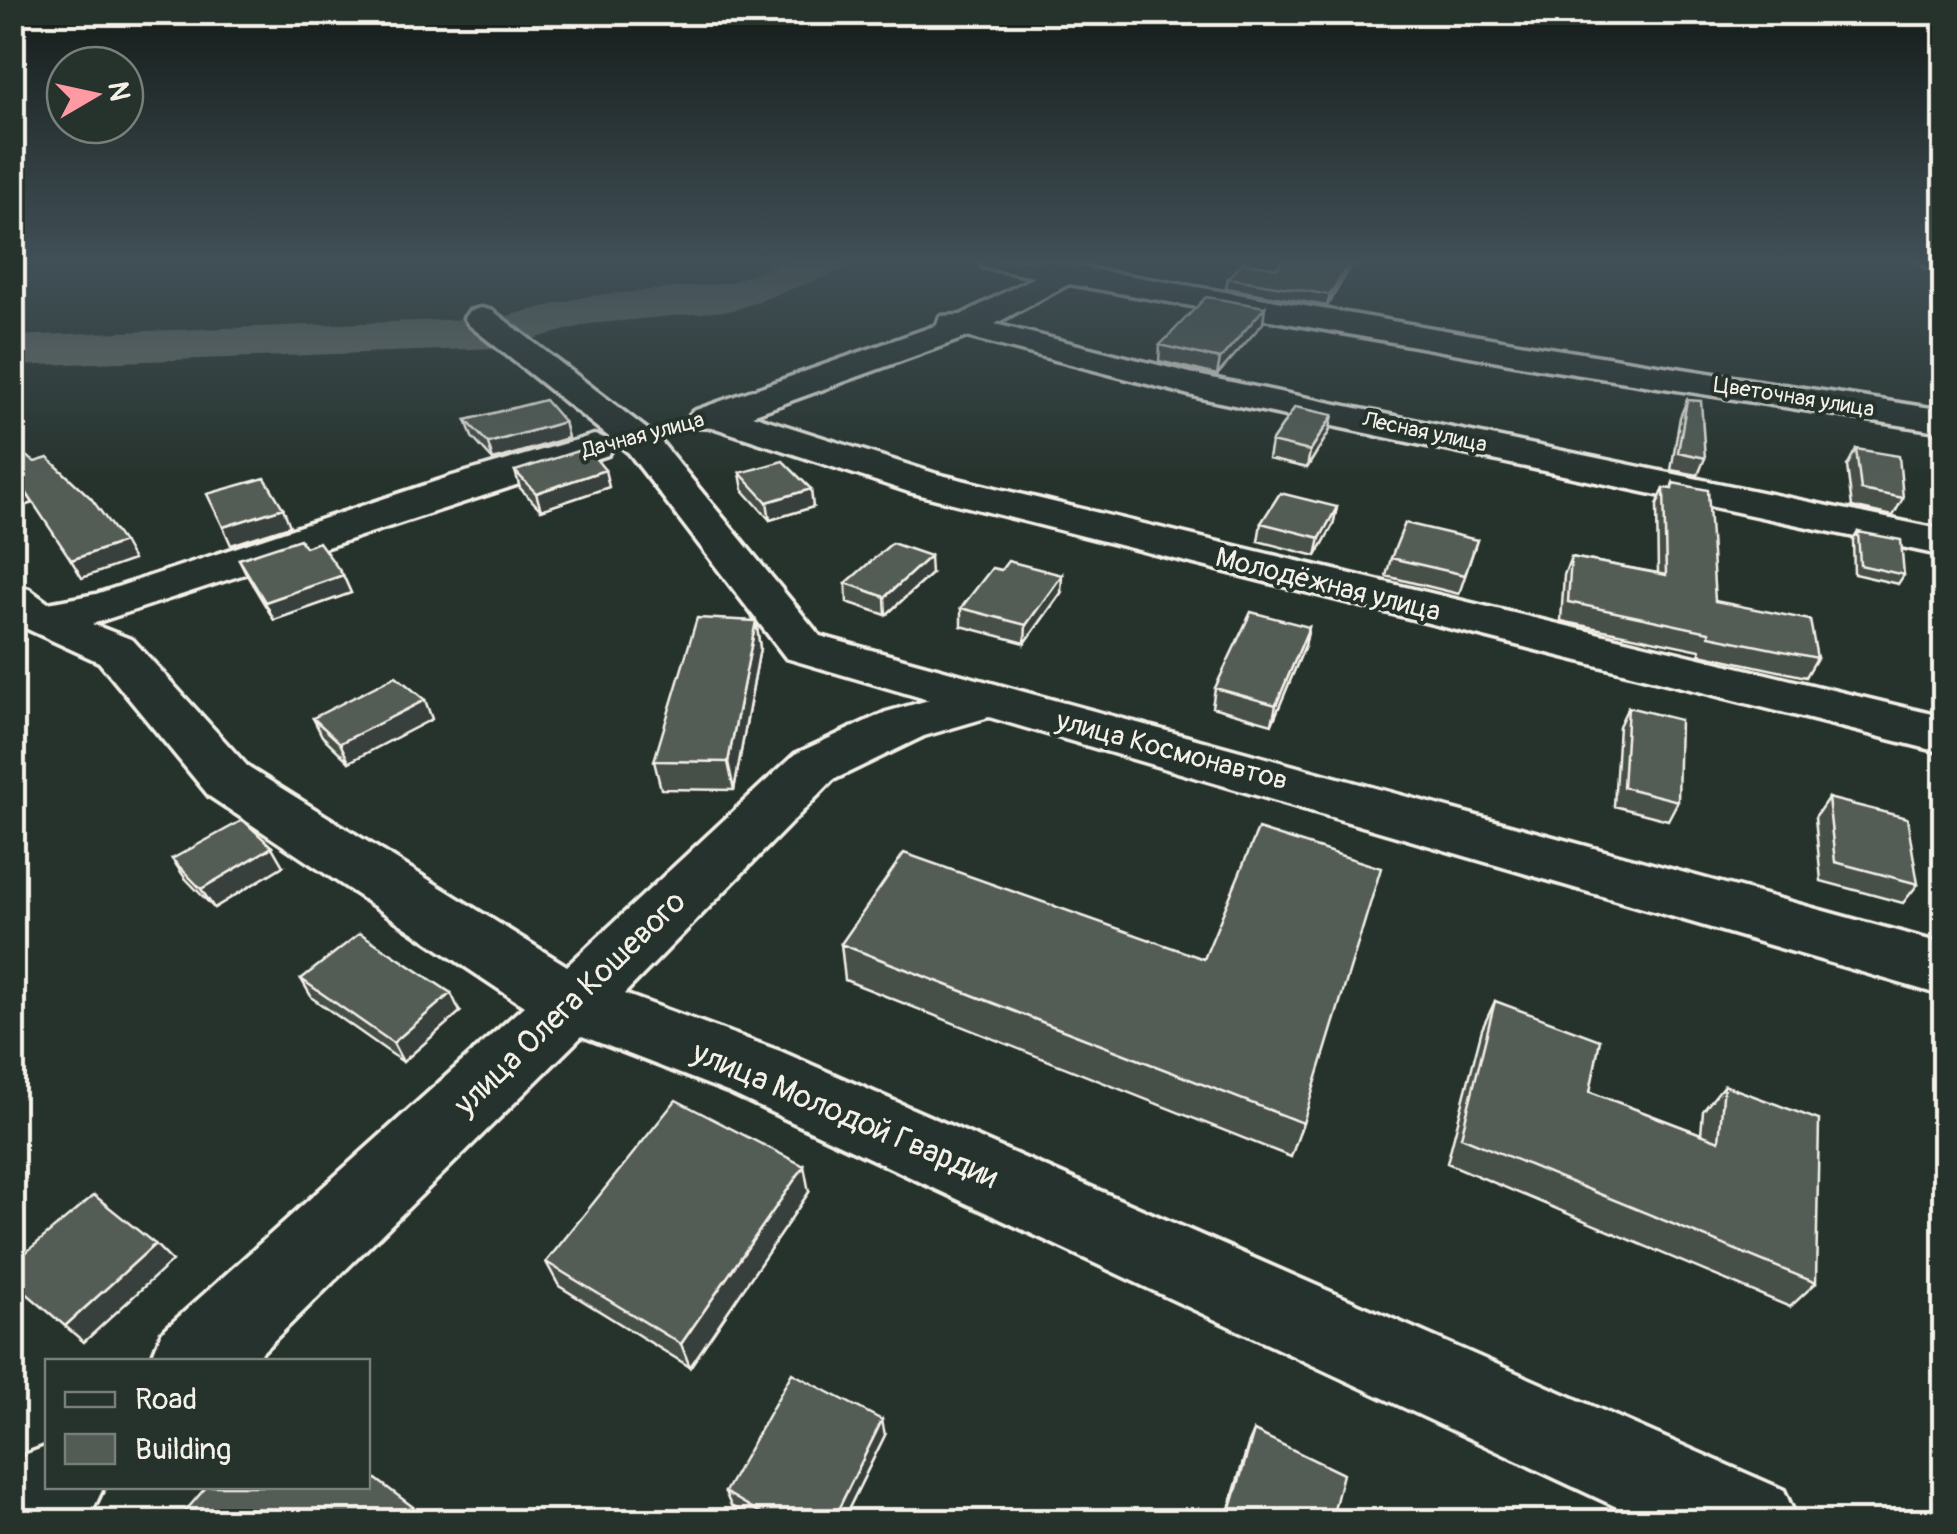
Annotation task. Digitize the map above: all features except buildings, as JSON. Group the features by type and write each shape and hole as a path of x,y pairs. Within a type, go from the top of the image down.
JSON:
{"street":[{"name":"улица Космонавтов","path":"498,333 643,446 803,647 1944,970"},
{"name":"Дачная улица","path":"26,609 105,607 464,486 631,436 716,416 948,333"},
{"name":"Лесная улица","path":"991,333 1201,387 1944,544"},
{"name":"Цветочная улица","path":"1398,333 1944,421"},
{"name":"Молодёжная улица","path":"716,416 924,483 1944,736"},
{"name":"улица Молодой Гвардии","path":"26,609 116,651 229,782 572,1003 755,1072 1752,1522"},
{"name":"улица Олега Кошевого","path":"195,1359 814,768 905,724 984,700"},
{"path":"22,1522 56,1489"}],"waterway":[{"path":"12,351 500,333"}]}
